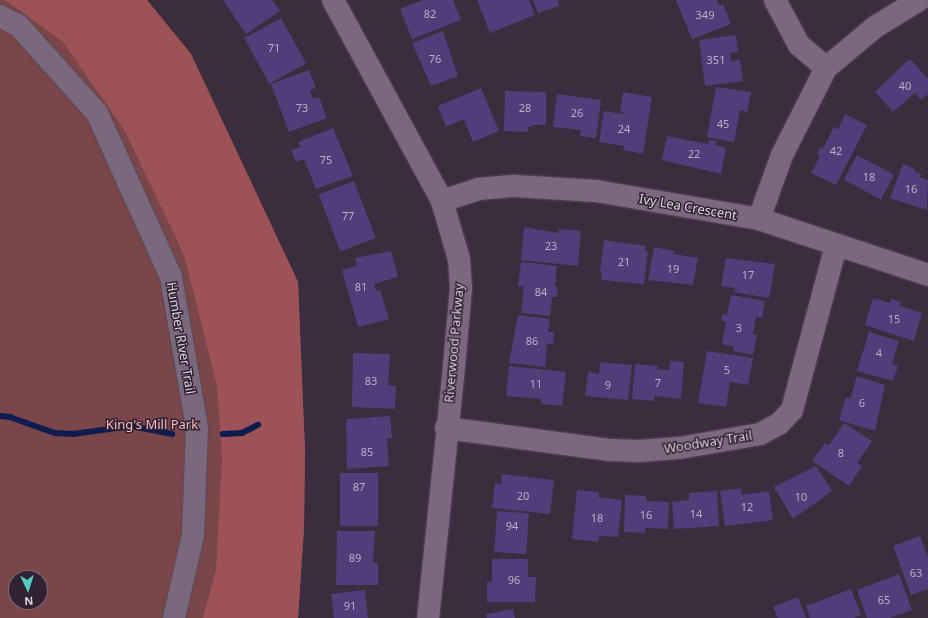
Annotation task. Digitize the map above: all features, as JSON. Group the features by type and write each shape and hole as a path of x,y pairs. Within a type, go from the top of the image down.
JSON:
{"street":[{"name":"Riverwood Parkway","path":"334,0 442,201 456,247 461,288 428,618"},
{"path":"775,0 799,45 826,68"},
{"path":"759,219 782,155 826,68 875,27 919,0"},
{"name":"Humber River Trail","path":"0,16 18,25 97,113 171,277 197,428 193,535 174,618"},
{"name":"Ivy Lea Crescent","path":"442,201 478,189 515,186 560,187 759,219 836,246 928,275"},
{"name":"Woodway Trail","path":"446,428 609,450 639,451 679,448 760,434 779,424 792,410 836,246"}],"green space":[{"name":"King's Mill Park","path":"0,0 147,0 191,54 298,282 305,451 304,528 298,618 0,618"}],"shaded area":[{"path":"5,0 147,0 191,54 298,282 305,451 304,528 298,618 203,618 216,569 222,459 217,386 184,255 125,131 63,42"}],"building":[{"path":"223,0 272,0 280,11 246,34"},
{"path":"423,0 453,0 461,20 412,39 400,9"},
{"path":"477,0 529,0 535,15 490,33"},
{"path":"533,0 561,0 558,1 559,6 538,13"},
{"path":"676,0 717,0 719,6 723,4 731,24 692,39"},
{"path":"281,18 306,63 269,84 244,38"},
{"path":"443,31 458,76 431,86 412,43"},
{"path":"736,35 738,52 730,53 731,61 740,60 743,81 705,86 699,40"},
{"path":"908,60 911,60 928,79 928,94 921,100 915,93 893,112 875,92"},
{"path":"309,70 316,88 310,90 313,99 319,97 327,118 289,132 271,84"},
{"path":"716,87 751,92 747,112 740,110 734,142 707,137"},
{"path":"481,88 499,131 473,142 464,119 446,127 438,106"},
{"path":"505,91 546,92 546,125 532,125 532,127 528,127 528,132 504,131"},
{"path":"623,92 652,97 643,154 623,150 624,146 599,142 604,111 629,115 620,112"},
{"path":"557,94 601,100 596,138 580,136 581,130 553,127"},
{"path":"845,114 867,125 836,185 811,173 820,156 817,154 820,147 823,148 834,127 838,129"},
{"path":"333,128 353,176 316,189 304,159 296,162 291,150 300,147 298,142"},
{"path":"667,136 708,144 709,140 717,141 716,145 726,148 721,174 662,160"},
{"path":"857,155 894,175 881,199 844,180"},
{"path":"903,164 915,169 914,171 921,174 920,177 928,180 927,210 890,198"},
{"path":"354,181 376,238 340,252 319,195"},
{"path":"524,227 559,233 559,229 581,231 578,266 521,260"},
{"path":"604,240 646,246 645,251 648,251 644,284 601,280 602,273 600,272"},
{"path":"654,247 674,251 674,254 698,258 693,285 648,280"},
{"path":"391,251 398,277 374,284 376,291 380,290 389,319 358,327 342,270 357,266 355,258"},
{"path":"726,258 775,264 769,298 734,292 735,288 721,286"},
{"path":"521,262 557,266 555,287 558,287 557,297 552,297 550,316 521,313 524,286 518,286"},
{"path":"731,295 765,301 762,318 756,316 753,334 757,335 753,355 733,351 734,347 722,344 726,322 721,321 722,314 727,315"},
{"path":"873,298 890,303 891,299 901,302 900,306 922,313 914,341 865,325"},
{"path":"518,315 550,319 548,332 554,332 553,344 547,344 545,367 509,363"},
{"path":"869,332 899,341 892,364 898,366 893,381 857,371"},
{"path":"707,351 753,358 748,385 730,382 726,407 698,403"},
{"path":"353,353 390,354 388,385 396,386 395,409 352,407"},
{"path":"670,361 684,362 681,399 655,396 654,401 632,399 635,364 658,366 657,369 669,370"},
{"path":"600,362 632,365 628,400 585,396 588,372 599,374"},
{"path":"509,366 566,372 562,406 541,404 541,399 506,396"},
{"path":"857,376 885,385 875,431 839,420 846,397 850,399"},
{"path":"390,416 392,438 387,438 389,466 347,469 346,419"},
{"path":"844,423 872,441 857,463 862,466 849,486 812,461 825,443 829,445"},
{"path":"816,466 832,491 793,519 774,487"},
{"path":"340,473 378,473 378,526 340,526"},
{"path":"502,474 554,480 550,514 492,508 495,483 501,484"},
{"path":"741,488 742,495 769,491 773,520 725,526 720,491"},
{"path":"577,490 599,492 598,497 622,500 618,537 599,536 598,542 572,539"},
{"path":"717,491 719,526 674,529 672,502 689,500 689,493"},
{"path":"625,495 646,496 646,501 669,502 668,529 645,528 645,533 624,532"},
{"path":"497,511 529,513 526,554 494,552"},
{"path":"337,531 375,531 373,563 378,563 378,585 336,585"},
{"path":"920,536 928,557 928,589 911,595 893,546"},
{"path":"492,559 528,559 528,577 536,577 535,602 487,602 487,582 492,582"},
{"path":"899,574 912,610 889,618 867,618 857,590"},
{"path":"851,589 861,615 854,618 810,618 806,606"},
{"path":"365,590 368,618 334,618 331,594"},
{"path":"798,597 806,618 778,618 773,607"},
{"path":"513,609 515,618 487,618 486,614"}],"waterway":[{"path":"0,416 10,417 55,433 73,434 132,426 172,434"},
{"path":"223,434 242,433 258,425"}]}
